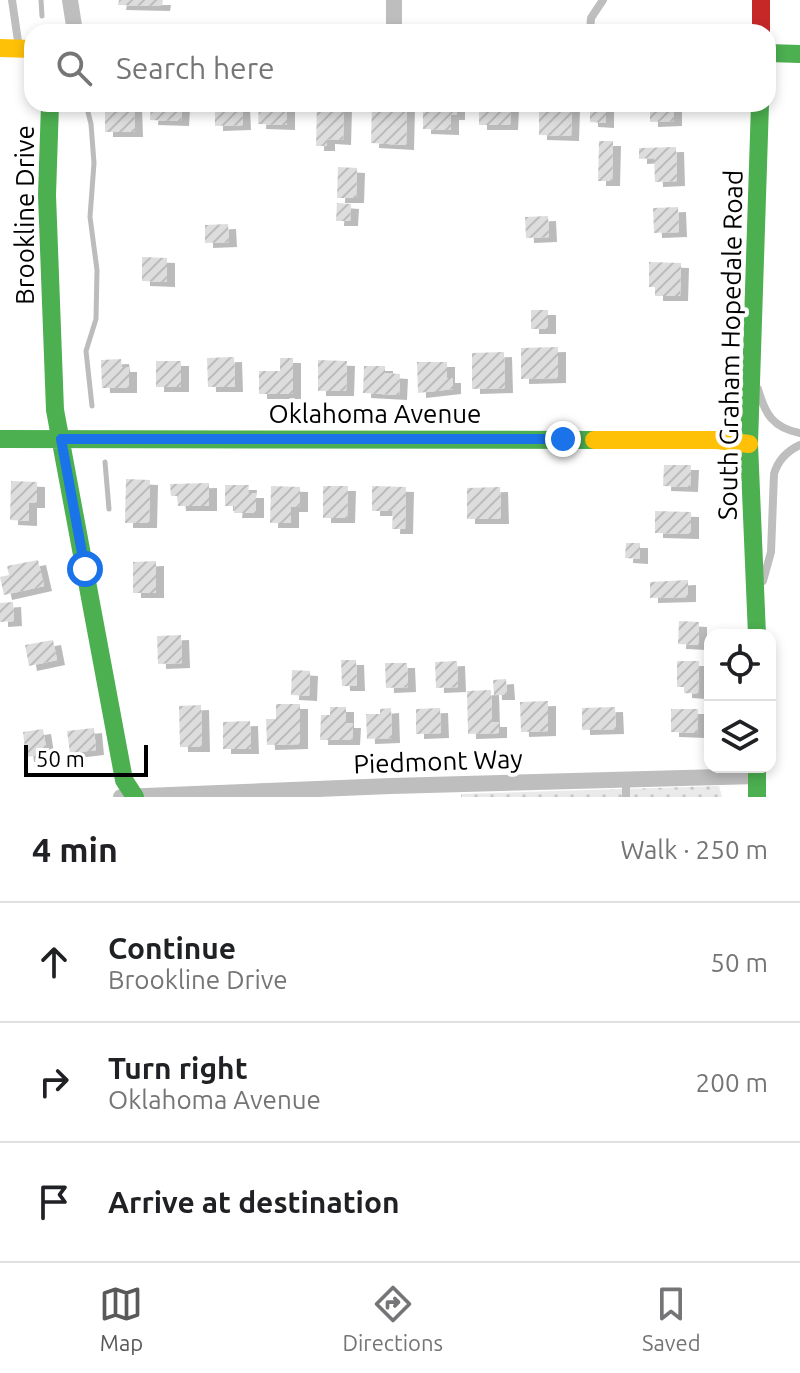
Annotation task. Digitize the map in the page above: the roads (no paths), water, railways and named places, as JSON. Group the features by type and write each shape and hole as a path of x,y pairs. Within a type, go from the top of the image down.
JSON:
{"street":[{"path":"70,0 74,24"},
{"path":"394,0 394,24"},
{"path":"761,0 761,24"},
{"path":"776,53 800,54"},
{"name":"Brookline Drive","path":"50,112 47,195 52,375 124,780 130,797"},
{"name":"South Graham Hopedale Road","path":"757,629 749,444 760,112"},
{"name":"Oklahoma Avenue","path":"0,439 701,440 749,444"},
{"name":"Piedmont Way","path":"130,797 738,773"},
{"path":"757,773 757,797"}],"lane":[{"path":"12,0 17,48"},
{"path":"591,24 603,0"},
{"path":"750,360 766,415 783,429 800,433"},
{"path":"757,601 771,552 777,463 800,445"},
{"path":"626,779 626,797"}],"waterway":[{"path":"41,0 42,16"},
{"path":"88,112 94,163 90,217 97,270 96,319 86,351 92,406"},
{"path":"105,462 109,509"}]}
